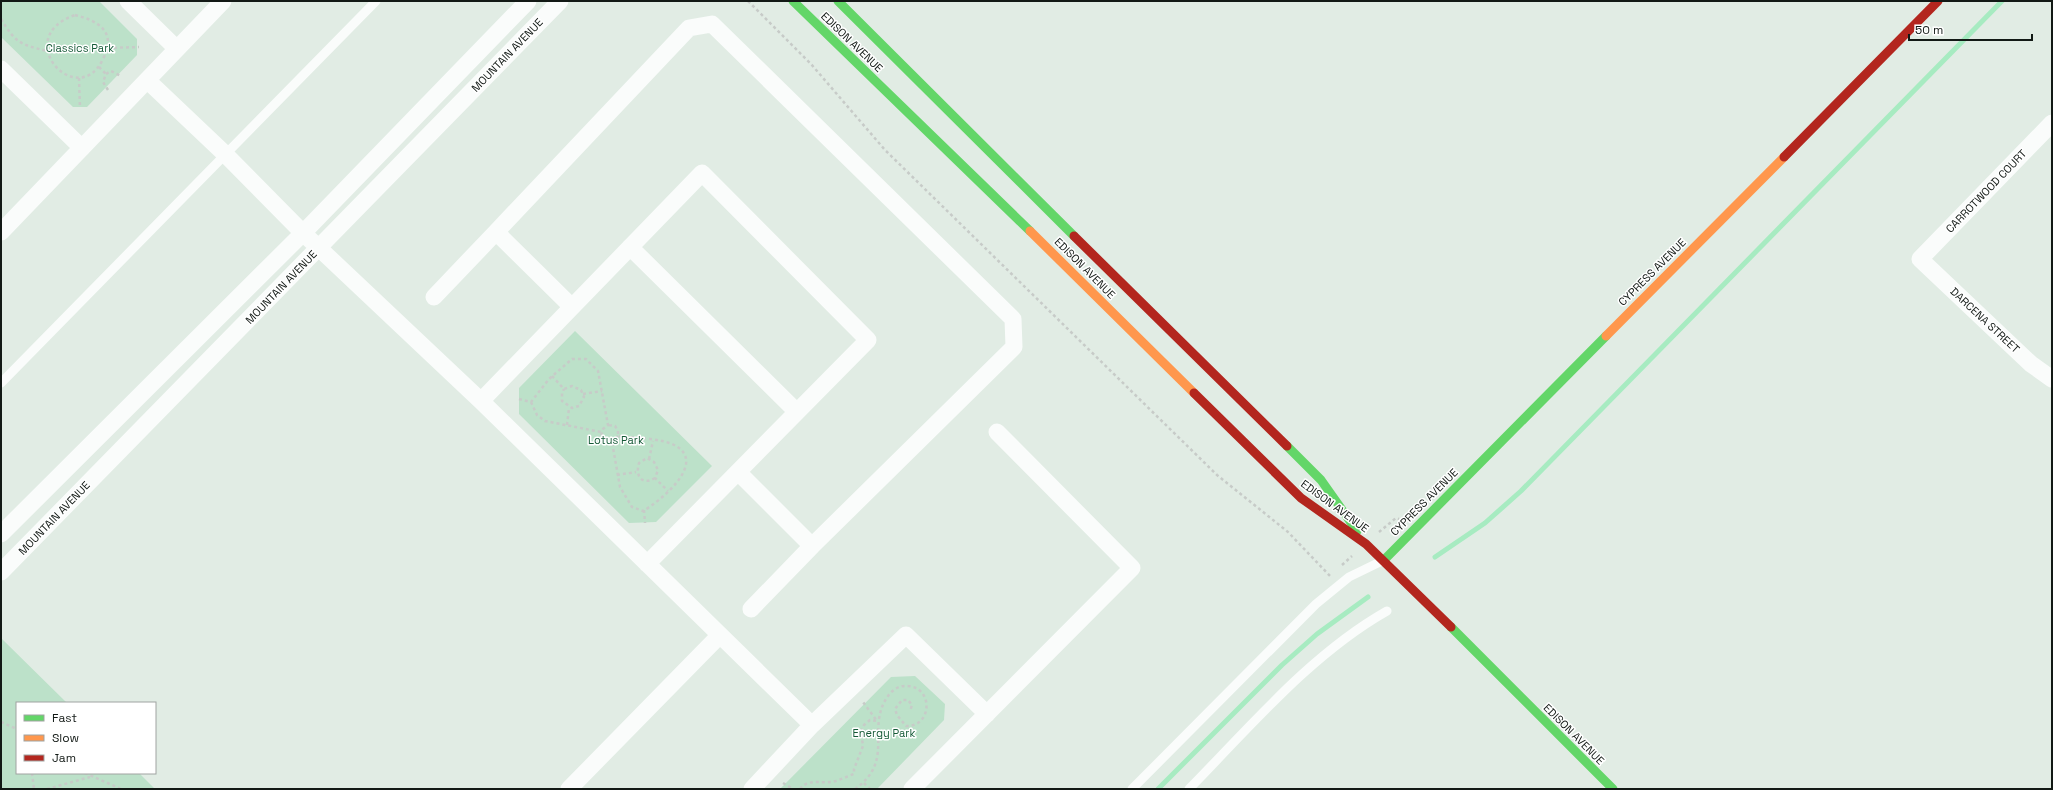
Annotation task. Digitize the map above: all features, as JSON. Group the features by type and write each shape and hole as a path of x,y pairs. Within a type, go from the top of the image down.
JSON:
{"main road":[{"name":"EDISON AVENUE","path":"793,1 1049,249 1301,498 1366,544 1384,560 1613,789"},
{"name":"EDISON AVENUE","path":"838,1 1321,480 1366,544"},
{"name":"CYPRESS AVENUE","path":"1384,560 1938,1"}],"street":[{"path":"128,1 177,49"},
{"path":"1,232 148,81 223,1"},
{"name":"MOUNTAIN AVENUE","path":"1,534 302,233 528,1"},
{"name":"MOUNTAIN AVENUE","path":"1,572 319,249 560,1"},
{"path":"434,296 689,28 712,24 1013,319 1014,347 812,546 751,609"},
{"path":"1,69 82,148"},
{"path":"148,81 225,154 302,233 481,401 812,725"},
{"name":"CARROTWOOD COURT","path":"1920,259 2052,123"},
{"path":"481,401 571,306 702,172 868,340 647,564"},
{"path":"496,232 571,306"},
{"path":"630,247 797,412"},
{"name":"DARCENA STREET","path":"1920,259 2031,364 2052,379"},
{"path":"912,789 1132,568 997,432"},
{"path":"738,472 812,546"},
{"path":"752,789 812,725 906,635 987,714"},
{"path":"569,789 720,636"}],"lane":[{"path":"1,383 376,1"},
{"path":"1132,789 1316,604 1349,578 1384,560"},
{"path":"1189,789 1295,682 1329,651 1387,611"}],"path":[{"path":"748,1 811,64 885,150 1217,475 1288,532 1339,586"},
{"path":"75,14 93,19 102,27 107,38 108,48 99,67 88,77 79,78 66,75 54,66 47,51 48,37 53,28 62,19 75,14"},
{"path":"1,19 11,36 23,45 47,51"},
{"path":"108,48 139,47"},
{"path":"99,67 106,74"},
{"path":"108,90 103,82 106,74 111,71 121,76"},
{"path":"79,78 80,108"},
{"path":"531,402 552,376 572,358 586,359 598,371 608,425"},
{"path":"552,376 564,389"},
{"path":"572,386 581,390 584,397 579,406 569,408 562,402 562,393 564,389 572,386"},
{"path":"583,394 602,391"},
{"path":"519,399 531,402"},
{"path":"531,402 537,415 545,421 601,432"},
{"path":"567,425 569,408"},
{"path":"601,432 608,425"},
{"path":"608,425 616,426 618,431 618,436 612,442"},
{"path":"601,432 601,436 608,442 612,442"},
{"path":"612,442 617,475 625,499 632,507 644,510 654,505 682,476 687,466 684,454 676,446 618,436"},
{"path":"649,459 652,441"},
{"path":"647,458 654,462 658,470 655,478 652,480 643,480 636,472 639,463 647,458"},
{"path":"617,475 636,472"},
{"path":"655,478 668,491"},
{"path":"644,510 645,523"},
{"path":"855,789 864,783 876,764 879,748 877,721 882,704 890,692 902,685 914,686 921,691 926,700 927,712 921,721 913,726 906,726 897,715 896,709 898,703 902,700 908,700 912,705 910,711"},
{"path":"863,702 877,721"},
{"path":"800,789 805,783 812,781 823,783 836,781 854,774 854,769 863,746 861,732 864,725 870,720 877,721"},
{"path":"1,722 16,729"},
{"path":"32,774 34,789"},
{"path":"86,774 90,777 121,789"},
{"path":"47,789 90,777"},
{"path":"783,783 792,789"},
{"path":"864,783 870,789"}],"green space":[{"name":"Classics Park","path":"1,1 99,1 137,39 137,55 87,107 73,107 1,37"},
{"name":"Lotus Park","path":"575,331 712,466 656,522 629,523 519,414 519,388"},
{"path":"1,638 66,702 16,702 16,774 140,774 155,789 1,789"},
{"name":"Energy Park","path":"915,676 945,704 944,720 877,789 780,789 891,677"}],"waterway":[{"path":"1435,557 1485,523 1521,491 2002,1"},
{"path":"1158,789 1282,665 1317,634 1368,597"}],"traffic: fast":[{"path":"793,1 1030,231"},
{"path":"838,1 1074,236"},
{"path":"1384,560 1606,336"},
{"path":"1287,446 1321,480 1357,531"},
{"path":"1451,627 1613,789"}],"traffic: slow":[{"path":"1606,336 1784,157"},
{"path":"1030,231 1194,393"}],"traffic: jam":[{"path":"1784,157 1938,1"},
{"path":"1074,236 1287,446"},
{"path":"1194,393 1301,498 1366,544 1451,627"}]}
